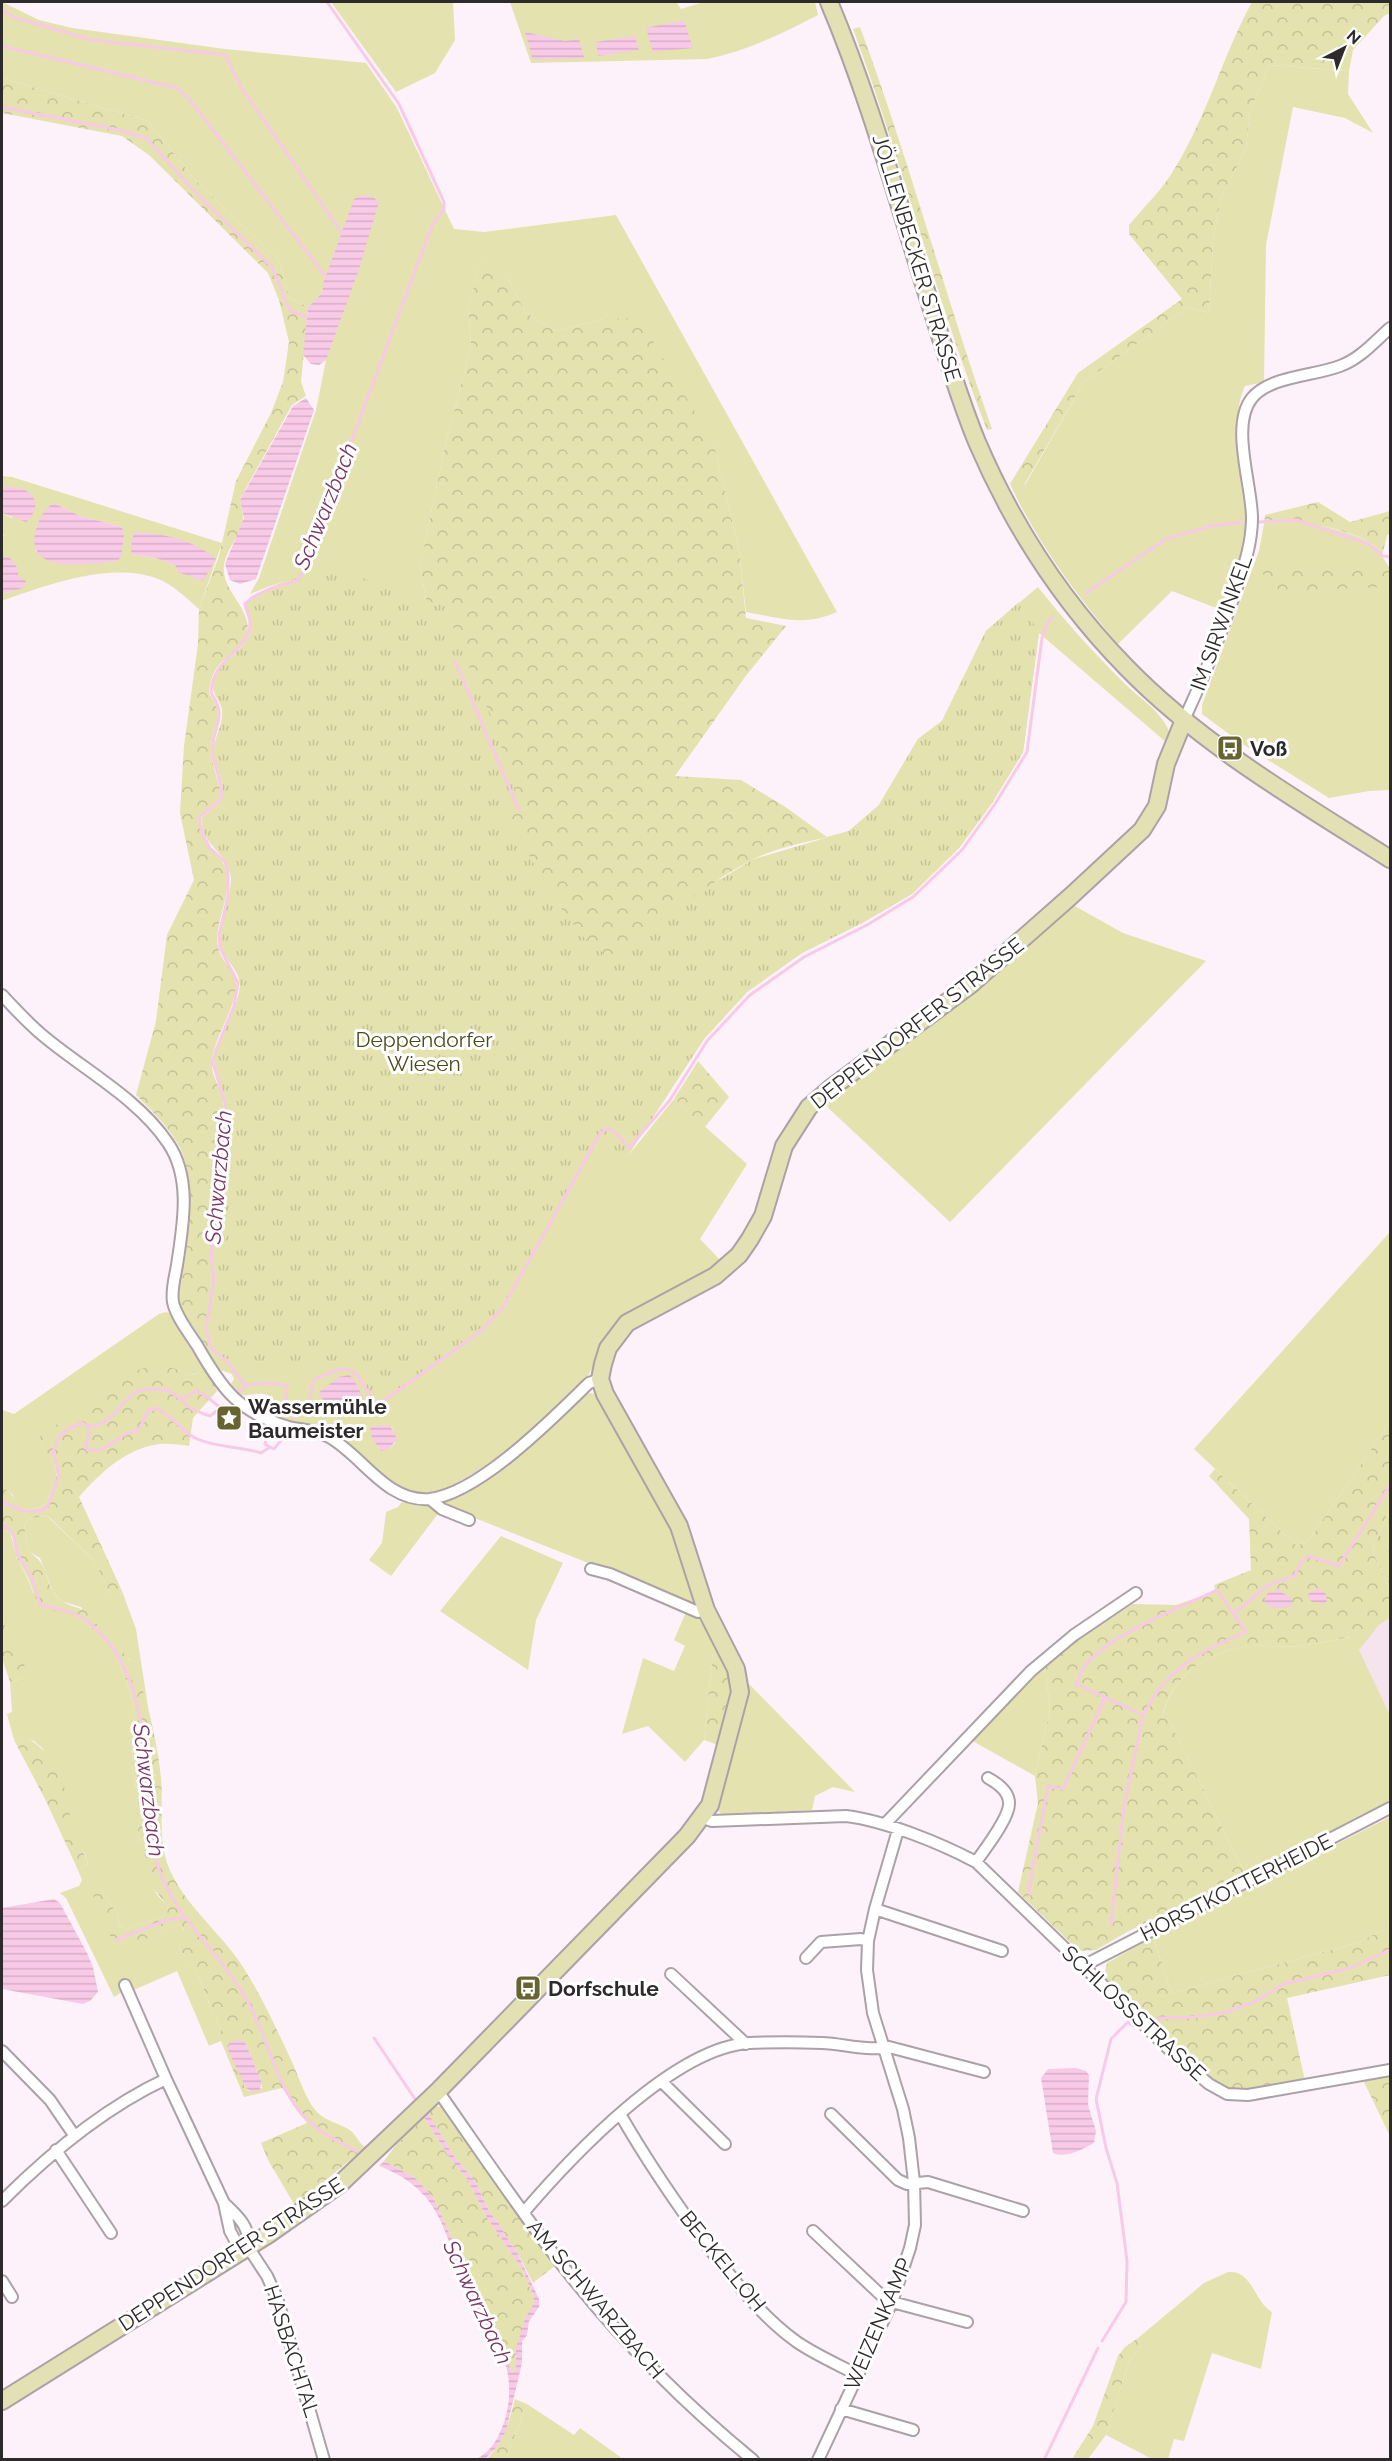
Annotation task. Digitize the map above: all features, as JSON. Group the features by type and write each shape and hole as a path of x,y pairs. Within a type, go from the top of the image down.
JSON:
{"street":[{"name":"JÖLLENBECKER STRASSE","path":"829,2 870,109 976,440 1011,512 1042,565 1100,640 1154,694 1184,720 1228,754 1390,859"},
{"name":"IM SIRWINKEL","path":"1184,720 1222,628 1248,553 1252,515 1242,428 1246,406 1259,391 1268,386 1350,362 1390,328"},
{"name":"DEPPENDORFER STRASSE","path":"2,2401 248,2247 340,2184 438,2091 703,1818 713,1796 740,1692 736,1669 706,1610 679,1527 605,1394 600,1379 608,1347 627,1323 715,1276 739,1255 763,1216 784,1146 809,1107 831,1088 970,985 1142,830 1157,806 1166,764 1184,720"},
{"path":"2,995 40,1033 148,1119 168,1143 179,1162 183,1177 184,1199 173,1303 228,1395 248,1409 287,1426 328,1437 344,1446 391,1489 408,1497 430,1498 449,1493 496,1467 530,1439 589,1383 600,1379"},
{"path":"430,1498 442,1509 469,1520"},
{"path":"591,1569 610,1574 698,1612 706,1610"},
{"path":"885,1824 1031,1671 1074,1635 1136,1593"},
{"path":"976,1862 1008,1812 1010,1801 1004,1791 988,1778"},
{"name":"HORSTKOTTERHEIDE","path":"1083,1966 1390,1808"},
{"name":"SCHLOSSSTRASSE","path":"703,1818 712,1821 846,1816 866,1818 957,1852 976,1862 1176,2056 1209,2084 1227,2094 1248,2095 1390,2070"},
{"name":"WEIZENKAMP","path":"818,2460 892,2302 915,2225 914,2182 909,2138 903,2109 873,2013 867,1970 868,1941 875,1909 898,1830"},
{"path":"875,1909 1002,1952"},
{"path":"806,1958 821,1942 861,1939 868,1941"},
{"path":"671,1974 746,2043"},
{"name":"HASBACHTAL","path":"125,1985 224,2203 240,2219 250,2236 248,2247 267,2276 277,2298 324,2460"},
{"path":"524,2212 576,2153 620,2114 662,2082 698,2059 746,2043 822,2043 876,2049 889,2047 984,2072"},
{"path":"2,2051 51,2100 74,2135"},
{"path":"2,2199 74,2135 144,2090 166,2079"},
{"path":"662,2082 725,2144"},
{"name":"AM SCHWARZBACH","path":"438,2091 560,2262 622,2337 681,2397 753,2460"},
{"name":"BECKELLOH","path":"620,2114 675,2203 728,2273 758,2308 796,2341 819,2356 858,2374"},
{"path":"831,2114 898,2180 907,2184 928,2182 1023,2211"},
{"path":"56,2150 111,2233"},
{"path":"813,2231 882,2296 892,2302 968,2322"},
{"path":"2,2281 12,2297"},
{"path":"842,2409 913,2430"}],"shaded area":[{"path":"1390,1618 1390,1715 1359,1650 1379,1625"}],"green space":[{"path":"2,2 39,20 72,28 225,49 366,63 397,108 454,229 484,232 616,215 837,612 825,617 792,620 746,612 739,551 714,444 603,319 556,331 526,313 509,281 483,255 468,307 471,347 445,446 420,566 426,600 580,934 827,837 849,831 879,805 918,739 942,721 986,631 1038,587 1100,658 1160,716 1169,731 1167,743 1039,633 1023,752 992,803 959,848 912,894 864,922 802,953 747,992 704,1039 627,1157 674,1099 747,1164 700,1239 721,1261 685,1286 634,1310 612,1328 588,1376 527,1435 493,1462 444,1490 420,1493 395,1485 339,1436 321,1427 297,1424 272,1413 268,1395 238,1393 231,1384 234,1379 232,1374 218,1369 204,1349 213,1348 226,1103 216,1074 215,1063 216,1054 235,1006 240,986 238,975 222,950 220,937 231,877 225,861 209,842 202,827 202,818 223,795 223,785 214,749 222,720 222,709 213,684 221,668 247,640 251,622 246,604 252,597 298,578 250,594 259,578 316,410 326,360 329,273 319,298 308,307 290,298 279,260 195,180 148,121 2,78","holes":["373,1426 392,1427 395,1443 389,1449 378,1448"]},
{"path":"331,2 453,2 455,40 435,73 396,92"},
{"path":"510,2 676,2 681,9 704,2 815,2 818,15 750,47 707,59 531,63"},
{"path":"1252,2 1390,2 1390,13 1384,16 1353,50 1349,71 1269,65 1250,112 1246,149 1221,197 1213,241 1209,313 1188,307 1084,382 1024,485 1016,474 1078,373 1182,299 1129,234 1129,225 1175,168 1206,107 1232,43"},
{"path":"860,27 895,127 992,429 987,430 951,331 853,29"},
{"path":"1269,65 1349,71 1348,94 1373,133 1345,118 1293,107 1266,245 1264,382 1245,386 1238,414 1247,518 1244,545 1233,585 1224,611 1172,591 1118,644 1058,567 1032,527 1010,484 1016,474 1025,485 1084,382 1188,307 1209,313 1213,241 1221,197 1246,149 1250,112"},
{"path":"2,78 148,121 195,180 279,260 290,298 308,307 301,382 306,396 292,405 240,499 242,525 225,562 225,578 244,612 248,626 247,633 238,648 220,664 215,672 209,694 215,702 218,715 211,751 221,793 219,799 199,816 199,827 207,843 227,871 227,888 217,939 219,952 236,982 234,998 215,1046 212,1065 223,1100 219,1173 222,1174 213,1253 216,1280 207,1329 213,1349 204,1349 179,1303 189,1201 189,1181 185,1162 169,1130 136,1095 156,1021 167,935 194,880 180,813 184,746 198,644 199,609 219,556 236,481 271,413 283,382 289,342 279,300 268,273 149,155 122,136 2,113"},
{"path":"483,254 509,281 526,313 556,331 603,319 639,318 714,444 739,551 746,618 786,626 745,677 675,776 741,780 784,806 827,837 770,852 732,871 674,911 602,971 602,952 580,934 558,904 505,815 426,600 420,566 445,446 471,347 468,307"},
{"path":"2,476 12,477 222,543 199,609 180,592 158,579 140,574 120,573 79,577 2,601 2,594 23,588 9,557 2,557 4,535 2,533 2,513 12,518 25,490 2,486","holes":["54,503 80,516 122,527 36,552 35,536","131,554 215,559 178,572 175,565 156,558"]},
{"path":"1318,502 1350,522 1390,511 1390,534 1387,535 1383,552 1357,536 1326,527 1264,524 1265,515"},
{"path":"1295,522 1330,528 1364,539 1383,552 1382,556 1390,569 1258,569 1386,587 1390,590 1390,790 1329,798 1241,743 1202,714 1202,705 1259,551 1264,524"},
{"name":"Deppendorfer Wiesen","path":"336,569 446,607 460,646 494,723 522,811 505,816 558,904 580,934 602,952 603,970 616,948 675,913 754,859 849,831 879,805 918,739 942,721 986,631 1019,602 1039,632 1023,752 992,803 959,848 912,894 864,922 802,953 747,992 704,1039 627,1157 627,1174 624,1177 610,1141 602,1131 501,1308 479,1329 396,1393 386,1400 374,1402 353,1370 240,1363 229,1360 215,1351 208,1334 208,1319 215,1282 213,1246 224,1156 226,1116 225,1097 217,1076 215,1062 220,1043 236,1005 240,985 238,975 224,953 220,941 231,877 225,861 209,842 202,827 202,818 223,795 223,785 214,749 222,720 222,709 213,684 221,668 247,640 251,622 246,604 275,585"},
{"path":"1258,569 1390,569 1390,590 1386,587 1280,591"},
{"path":"1073,905 1123,933 1206,961 950,1222 823,1103 972,995"},
{"path":"698,1061 729,1097 705,1127 674,1099"},
{"path":"1390,1232 1390,1422 1309,1540 1297,1546 1194,1449"},
{"path":"166,1312 172,1314 205,1368 192,1375 179,1370 38,1438 54,1465 57,1477 46,1504 31,1509 15,1507 13,1495 2,1486 2,1410 14,1414 159,1314"},
{"path":"151,1366 170,1367 192,1375 205,1368 217,1391 193,1418 189,1446 160,1444 148,1446 125,1456 96,1479 79,1497 122,1591 120,1597 116,1598 111,1595 94,1561 50,1518 46,1515 29,1519 24,1524 28,1551 44,1568 53,1592 63,1602 87,1611 95,1620 98,1628 95,1631 85,1622 40,1606 36,1600 29,1580 15,1554 13,1538 9,1532 2,1530 2,1486 13,1497 15,1507 31,1509 46,1504 57,1475 55,1466 38,1438 131,1372"},
{"path":"586,1393 598,1394 672,1522 697,1606 447,1507 442,1503 442,1500"},
{"path":"1390,1422 1390,1508 1372,1550 1387,1583 1390,1584 1390,1618 1379,1625 1359,1650 1349,1637 1299,1646 1243,1647 1215,1655 1191,1670 1181,1680 1166,1704 1162,1718 1169,1720 1245,1874 1127,1932 1096,1950 1079,1951 1018,1892 1038,1803 1035,1776 1050,1709 1045,1666 1080,1638 1133,1604 1176,1605 1216,1591 1214,1585 1251,1570 1249,1519 1209,1476 1215,1469 1297,1546 1309,1540"},
{"path":"402,1502 429,1505 440,1511 391,1576 369,1560 382,1543 386,1512 398,1507"},
{"path":"1390,1508 1390,1584 1387,1583 1372,1550"},
{"path":"46,1515 94,1561 111,1595 120,1597 122,1591 136,1629 149,1714 143,1690 129,1658 116,1656 131,1693 134,1715 132,1766 141,1815 137,1835 146,1849 148,1866 156,1893 168,1909 164,1916 125,1930 100,1888 117,1951 179,1924 185,1932 179,1943 181,1952 194,1966 221,2031 221,2041 209,2046 177,1971 134,1990 131,1986 114,1997 66,1898 60,1893 79,1886 82,1880 78,1870 88,1865 71,1826 65,1790 42,1748 34,1741 17,1736 14,1740 7,1714 12,1712 10,1682 23,1679 21,1654 2,1620 2,1530 11,1535 16,1556 33,1593 68,1615 85,1622 95,1631 81,1607 61,1601 53,1592 40,1558 28,1551 24,1524 29,1519"},
{"path":"501,1536 563,1563 536,1620 528,1670 440,1611"},
{"path":"686,1612 698,1618 714,1642 704,1740 685,1762 648,1726 622,1734 643,1658 674,1671 685,1646 674,1640"},
{"path":"2,1620 22,1656 25,1672 23,1679 10,1682 2,1658"},
{"path":"1350,1637 1359,1650 1390,1715 1390,1801 1245,1874 1169,1720 1162,1719 1166,1705 1181,1680 1191,1670 1215,1655 1243,1647 1299,1646"},
{"path":"714,1642 734,1682 721,1746 704,1740"},
{"path":"123,1653 130,1661 137,1674 149,1710 161,1777 163,1845 173,1877 247,1973 274,2023 312,2106 324,2118 351,2131 366,2147 294,2204 268,2160 261,2143 307,2123 282,2088 244,2097 221,2041 221,2031 194,1966 181,1952 179,1943 184,1930 179,1924 117,1952 89,1886 100,1888 125,1930 164,1916 168,1909 147,1876 144,1846 137,1835 141,1815 132,1766 134,1715 131,1693 116,1656","holes":["245,2042 262,2088 248,2091 244,2085"]},
{"path":"1045,1666 1050,1709 1035,1776 969,1739"},
{"path":"748,1683 855,1792 833,1787 815,1796 812,1810 722,1815 716,1808"},
{"path":"17,1736 34,1742 41,1748 57,1772 65,1789 73,1831 88,1865 78,1870 14,1740"},
{"path":"1390,1817 1390,1926 1360,1942 1172,1993 1153,1937"},
{"path":"1390,1926 1390,1975 1287,1998 1305,2081 1274,2087 1253,2090 1232,2089 1222,2087 1210,2080 1178,2054 1104,1977 1107,1963 1153,1937 1172,1993 1360,1942"},
{"path":"1390,2075 1390,2136 1363,2080"},
{"path":"434,2106 443,2107 556,2265 533,2283 516,2250 490,2213 475,2181 453,2155 429,2115 428,2113"},
{"path":"424,2117 449,2157 467,2179 486,2216 522,2269 533,2295 534,2303 519,2339 516,2369 512,2373 502,2344 467,2279 433,2197 414,2177 384,2161 396,2145"},
{"path":"1228,2272 1243,2276 1272,2312 1261,2369 1212,2353 1184,2441 1174,2439 1168,2459 1152,2459 1106,2435 1129,2361 1141,2347 1138,2338 1204,2283"},
{"path":"1138,2338 1141,2347 1129,2361 1106,2435 1088,2459 1072,2459 1093,2426 1118,2356 1125,2347"},
{"path":"515,2399 527,2404 507,2456 511,2459 485,2460 501,2440"},
{"path":"527,2404 574,2435 580,2428 623,2459 511,2460 507,2456"}],"water":[{"path":"684,20 693,48 653,52 646,28"},
{"path":"525,32 565,41 579,39 584,58 533,60"},
{"path":"635,36 639,50 598,56 596,42"},
{"path":"362,195 373,197 379,202 358,272 326,360 319,365 311,364 303,355 308,307 322,291 354,199"},
{"path":"306,398 314,410 256,579 240,584 230,580 225,564 244,518 240,500 293,406"},
{"path":"2,486 23,489 33,497 35,506 33,514 26,522 2,513"},
{"path":"54,503 80,516 122,527 124,535 121,557 117,561 64,564 51,562 41,556 35,547 35,534 42,516"},
{"path":"135,532 157,534 188,542 216,559 203,581 178,572 175,565 156,558 131,554"},
{"path":"2,557 9,557 14,563 18,576 26,581 23,588 2,594"},
{"path":"349,1375 354,1379 363,1398 361,1402 334,1413 318,1393 339,1377"},
{"path":"390,1425 397,1439 389,1449 381,1451 372,1438 370,1429 373,1426"},
{"path":"1318,1588 1326,1594 1327,1601 1324,1604 1312,1602 1309,1599 1308,1594"},
{"path":"1277,1589 1292,1599 1292,1606 1276,1608 1266,1604 1264,1601 1267,1594"},
{"path":"54,1899 60,1903 93,1967 98,1992 90,2001 83,2004 2,1989 2,1908"},
{"path":"232,2041 245,2042 262,2083 259,2091 251,2092 246,2088 227,2048"},
{"path":"1076,2068 1086,2071 1089,2075 1088,2105 1096,2131 1094,2143 1074,2153 1058,2155 1053,2153 1041,2078 1048,2069"},
{"path":"428,2113 453,2155 475,2181 490,2213 516,2250 539,2299 539,2307 529,2321 527,2335 522,2342 522,2363 506,2431 497,2447 485,2459 476,2459 493,2445 506,2415 509,2383 505,2361 496,2341 473,2305 448,2238 431,2204 418,2189 379,2166 384,2161 414,2177 433,2197 467,2279 502,2344 512,2373 516,2369 516,2348 525,2319 534,2303 533,2295 522,2269 486,2216 467,2179 449,2157 424,2117"}],"waterway":[{"name":"Schwarzbach","path":"235,1393 243,1389 245,1385 230,1365 211,1348 206,1328 214,1279 211,1253 225,1103 213,1063 234,1006 238,983 220,948 219,935 228,896 228,871 225,862 210,848 200,825 200,817 220,800 222,795 213,756 219,717 219,710 211,693 213,681 224,662 244,641 248,633 250,621 245,604 253,597 269,589 296,581 301,576 433,223 444,210 444,202 399,104 327,2"},
{"path":"2,10 15,18 92,40 225,55 241,87 342,233"},
{"path":"2,46 177,88 190,100 326,277"},
{"path":"2,107 119,130 146,138 198,195 272,267 290,311 307,317"},
{"path":"1259,522 1296,520 1369,544 1383,556 1390,557"},
{"path":"1086,593 1166,539 1211,526 1243,522"},
{"path":"292,1424 293,1416 309,1403 313,1380 337,1370 351,1370 374,1402 385,1400 481,1331 502,1309 600,1134 607,1128 615,1132 629,1148 670,1100 707,1041 750,995 804,957 867,925 913,897 962,850 995,804 1027,752 1042,638 1047,623 1053,617"},
{"path":"455,661 519,810"},
{"path":"246,1385 267,1383 287,1385 286,1399 277,1408 273,1419"},
{"name":"Schwarzbach","path":"2,1502 23,1511 41,1511 48,1505 59,1476 53,1452 60,1436 70,1428 82,1423 91,1426 105,1421 138,1391 166,1390 192,1409 210,1416 223,1406"},
{"name":"Schwarzbach","path":"181,1400 195,1391 203,1394 221,1408"},
{"path":"88,1427 89,1438 85,1446 88,1450 100,1450 126,1434 136,1431 148,1411 157,1408 197,1439 261,1453 270,1447 274,1449 282,1439 288,1438 290,1430"},
{"path":"270,1425 265,1444 270,1447"},
{"path":"1234,1614 1266,1586 1294,1576 1302,1561 1309,1556 1339,1566 1390,1485"},
{"name":"Schwarzbach","path":"2,1525 13,1534 17,1552 32,1578 41,1605 69,1612 84,1619 104,1636 129,1679 142,1729 153,1846 163,1880 172,1898 236,1982 247,2000 283,2085 299,2111 319,2129 358,2152"},
{"path":"1111,1925 1124,1806 1143,1715 1156,1693 1186,1663 1210,1648 1246,1632 1217,1590 1127,1633 1095,1655 1084,1667 1076,1684 1143,1715"},
{"path":"1030,1894 1029,1889 1048,1786 1063,1789 1105,1698"},
{"path":"116,1940 167,1920 185,1918"},
{"path":"1148,2022 1161,2018 1223,2013 1254,2002 1284,1984 1350,1968 1390,1950"},
{"path":"1102,2341 1126,2302 1127,2261 1117,2183 1106,2148 1096,2099 1111,2039 1128,2022 1133,2026"},
{"path":"374,2038 415,2099"},
{"path":"1044,2460 1098,2348"}],"place":[{"name":"Voß","path":"1230,748"},
{"name":"Wassermühle Baumeister","path":"229,1418"},
{"name":"Dorfschule","path":"528,1988"}]}
